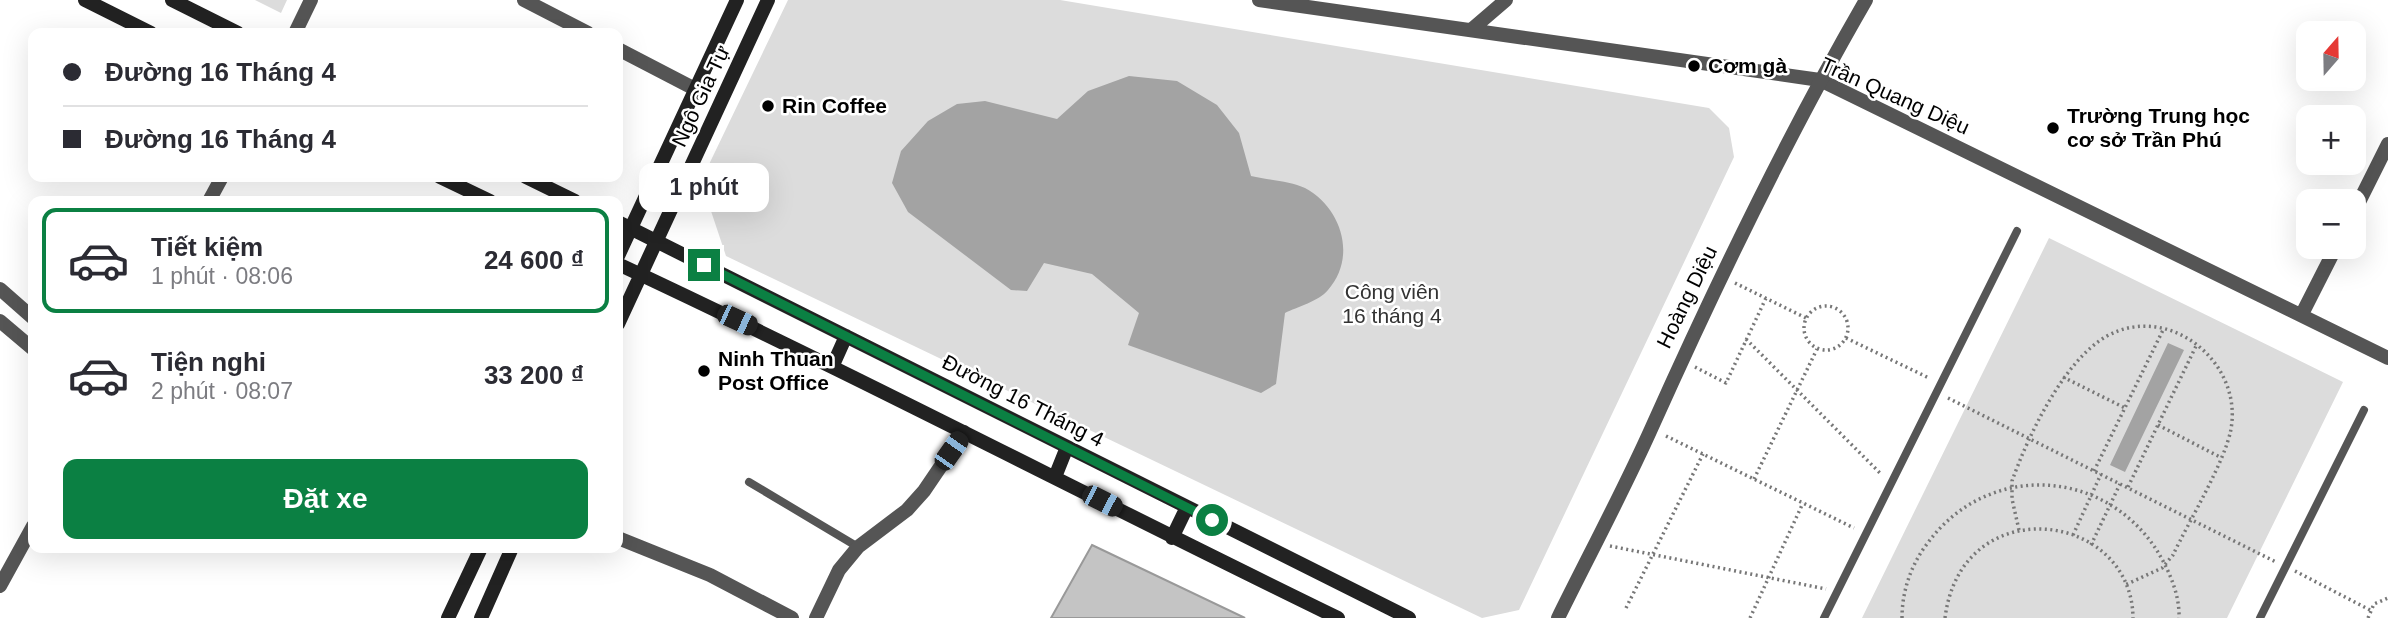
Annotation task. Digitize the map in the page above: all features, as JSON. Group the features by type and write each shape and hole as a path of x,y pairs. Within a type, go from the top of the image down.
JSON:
{"main road":[{"path":"85,0 141,28"},
{"path":"172,0 228,28"},
{"name":"Ngô Gia Tự","path":"624,225 695,89 737,0"},
{"name":"Ngô Gia Tự","path":"623,313 768,0"},
{"path":"450,182 480,196"},
{"path":"536,182 565,196"},
{"name":"Đường 16 Tháng 4","path":"624,225 1409,618"},
{"path":"623,266 833,365 1172,538 1338,618"},
{"path":"833,365 846,336"},
{"path":"1055,477 1067,447"},
{"path":"1172,538 1187,507"},
{"path":"448,618 479,553"},
{"path":"481,618 510,553"}],"street":[{"path":"297,28 311,0"},
{"path":"524,0 577,28"},
{"name":"Trần Quang Diệu","path":"1259,0 1820,80 2388,358"},
{"path":"1471,30 1506,0"},
{"name":"Hoàng Diệu","path":"1558,618 1651,429 1720,276 1820,80 1866,0"},
{"path":"623,52 695,89"},
{"path":"2366,189 2388,144"},
{"path":"2302,314 2330,259"},
{"path":"0,289 28,314"},
{"path":"0,321 28,341"},
{"path":"816,618 839,570 858,547 907,510 924,491 964,432"},
{"path":"0,586 28,535"},
{"path":"623,540 710,575 792,618"}],"lane":[{"path":"1824,618 2017,231"},
{"path":"2260,618 2364,410"},
{"path":"749,482 858,547"}],"path":[{"path":"1720,276 1805,318"},
{"path":"1680,360 1726,383 1766,298"},
{"path":"1821,306 1836,308 1846,318 1846,338 1832,349 1817,349 1803,333 1805,318 1821,306"},
{"path":"2019,530 2012,487 2016,470 2063,377 2086,351 2107,336 2132,327 2164,328 2184,335 2208,352 2224,376 2231,404 2231,428 2190,519 2165,563 2125,585"},
{"path":"2094,471 2164,328"},
{"path":"1846,338 2031,440 2370,610"},
{"path":"1746,339 1891,484"},
{"path":"2128,488 2197,344"},
{"path":"1754,479 1817,349"},
{"path":"2063,377 2125,408"},
{"path":"2158,425 2220,457"},
{"path":"1651,429 1866,534"},
{"path":"1626,608 1703,454"},
{"path":"2073,535 2101,474"},
{"path":"2091,545 2120,484"},
{"path":"1902,618 1902,602 1915,561 1940,525 1975,499 2012,487 2060,485 2110,504 2141,527 2165,563 2179,618"},
{"path":"1750,618 1803,503"},
{"path":"1945,618 1947,595 1962,565 1986,543 2019,530 2049,528 2073,535 2105,555 2125,585 2133,618"},
{"path":"1594,543 1837,592"},
{"path":"2368,618 2370,610 2380,600 2388,598"}],"green space":[{"path":"255,0 287,0 281,13"},
{"name":"Công viên 16 tháng 4","path":"788,0 1060,0 1709,108 1729,128 1734,157 1519,610 1482,618 726,256 701,181"},
{"path":"2049,238 2343,382 2227,618 1862,618"}],"shaded area":[{"path":"1129,76 1177,81 1217,105 1239,133 1251,176 1305,188 1318,197 1336,220 1343,248 1337,277 1319,297 1285,313 1276,384 1261,393 1128,345 1139,313 1092,274 1044,263 1027,291 1011,290 908,212 892,183 901,151 928,121 957,104 985,101 1057,119 1088,91"},
{"path":"2168,343 2184,350 2125,472 2110,465"}],"building":[{"path":"1092,545 1245,618 1051,618"}],"place":[{"name":"Cơm gà","path":"1694,66"},
{"name":"Rin Coffee","path":"768,106"},
{"name":"Trường Trung học cơ sở Trần Phú","path":"2053,128"},
{"name":"Ninh Thuan Post Office","path":"704,371"}],"route":[{"path":"704,265 1212,520"}]}
